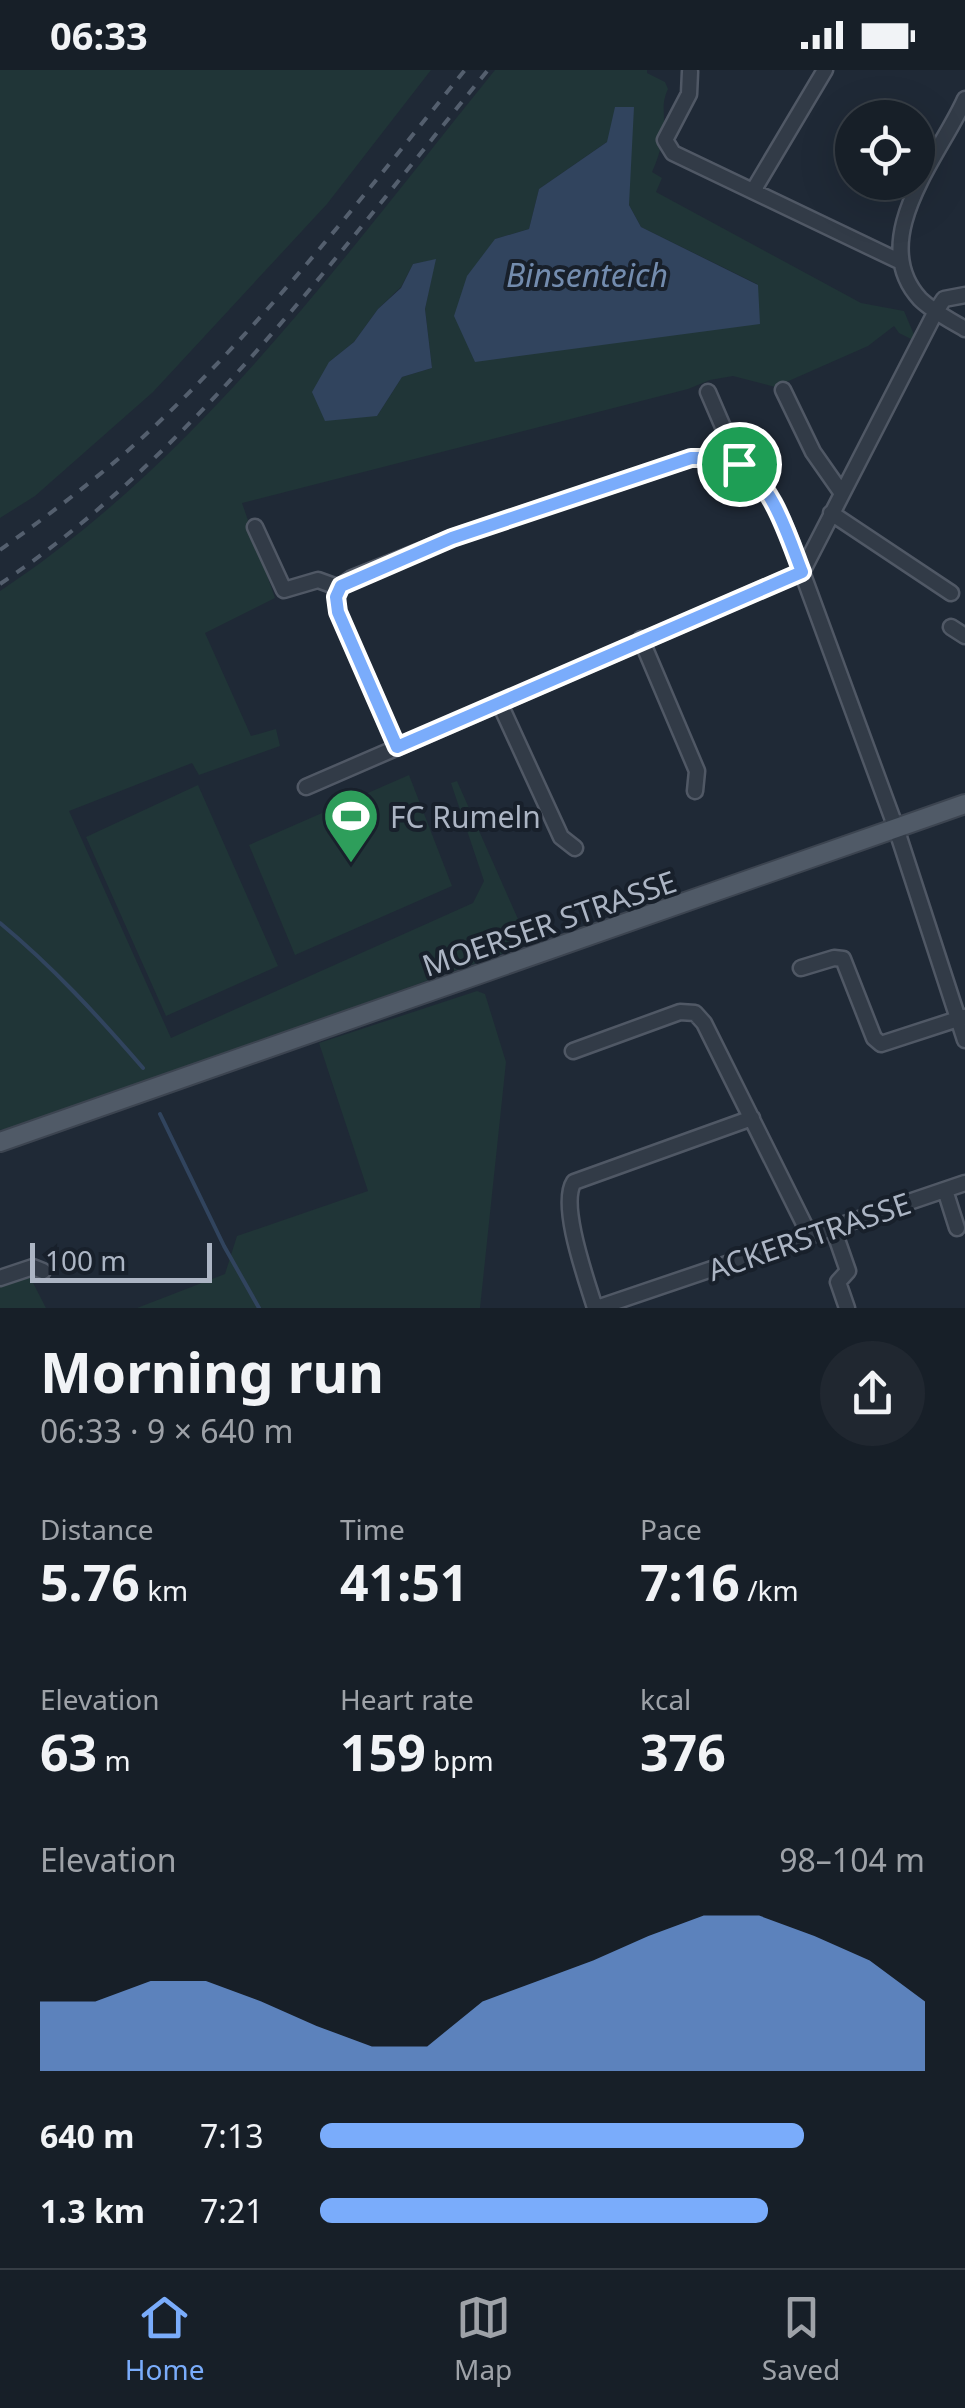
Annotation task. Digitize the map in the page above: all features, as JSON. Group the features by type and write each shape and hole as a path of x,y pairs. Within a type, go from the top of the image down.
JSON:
{"main road":[{"name":"MOERSER STRASSE","path":"0,1142 965,804"}],"street":[{"path":"753,191 825,70"},
{"path":"690,72 689,94 668,132 668,147 673,152 900,262"},
{"path":"965,99 929,160 916,191 902,233 900,262 920,300 965,329"},
{"path":"306,787 802,572 936,311 944,299 965,295"},
{"path":"783,390 813,452 841,492"},
{"path":"708,392 739,464 773,502 802,572 896,828 962,1018 965,1040"},
{"path":"397,747 338,612 336,597 352,578 452,538 691,458 739,464"},
{"path":"831,513 951,592"},
{"path":"255,527 284,590 318,580 340,588"},
{"path":"951,627 965,636"},
{"path":"641,639 697,771 694,791"},
{"path":"499,702 560,837 575,848"},
{"path":"801,968 843,959 874,1038 880,1044 962,1018"},
{"path":"573,1051 680,1012 695,1012 810,1236"},
{"path":"596,1308 580,1260 568,1196 574,1182 752,1118"},
{"name":"ACKERSTRASSE","path":"596,1308 965,1183"},
{"path":"945,1190 957,1228"},
{"path":"833,1228 848,1271 838,1282 847,1308"},
{"path":"0,1278 32,1268 43,1271"}],"green space":[{"path":"0,70 431,70 327,204 153,392 35,496 0,518"},
{"path":"495,70 647,70 665,82 668,89 662,141 652,172 662,178 656,192 861,303 904,311 915,337 913,340 899,333 894,326 868,346 775,387 733,376 710,380 688,389 242,503 275,598 205,633 251,736 276,729 280,746 199,775 192,763 69,811 171,1038 473,903 484,881 451,783 457,781 529,944 29,1124 0,1130 0,591 73,538 206,416 325,281","holes":["607,142 641,227 757,284 495,239 529,229 539,189","435,260 425,309 432,368 402,377 377,416 329,362 354,342 378,309 401,287 413,264"]},
{"name":"FC Rumeln","path":"409,775 452,886 295,955 249,845"},
{"path":"198,785 278,966 166,1016 86,837"},
{"path":"477,991 485,994 506,1062 480,1308 137,1308 225,1274 237,1236 368,1191 319,1043"},
{"path":"28,1273 46,1308 0,1308 0,1282"}],"water":[{"name":"Binsenteich","path":"615,107 634,107 629,205 641,227 758,285 760,324 475,362 454,316 467,276 495,239 529,229 539,189 607,142"},
{"name":"Binsenteich","path":"436,259 425,309 432,368 402,377 377,416 325,421 312,392 329,362 354,342 378,309 401,288 413,264"}],"waterway":[{"path":"0,923 74,992 143,1068"},
{"path":"160,1114 259,1308"}],"railway":[{"path":"0,550 109,467 230,351 311,259 465,70"},
{"path":"0,584 71,532 201,411 320,277 488,70"}],"place":[{"name":"FC Rumeln","path":"351,865"}],"route":[{"path":"691,458 739,464 773,502 802,572 397,747 338,612 336,597 341,586 452,538 691,458"}]}
